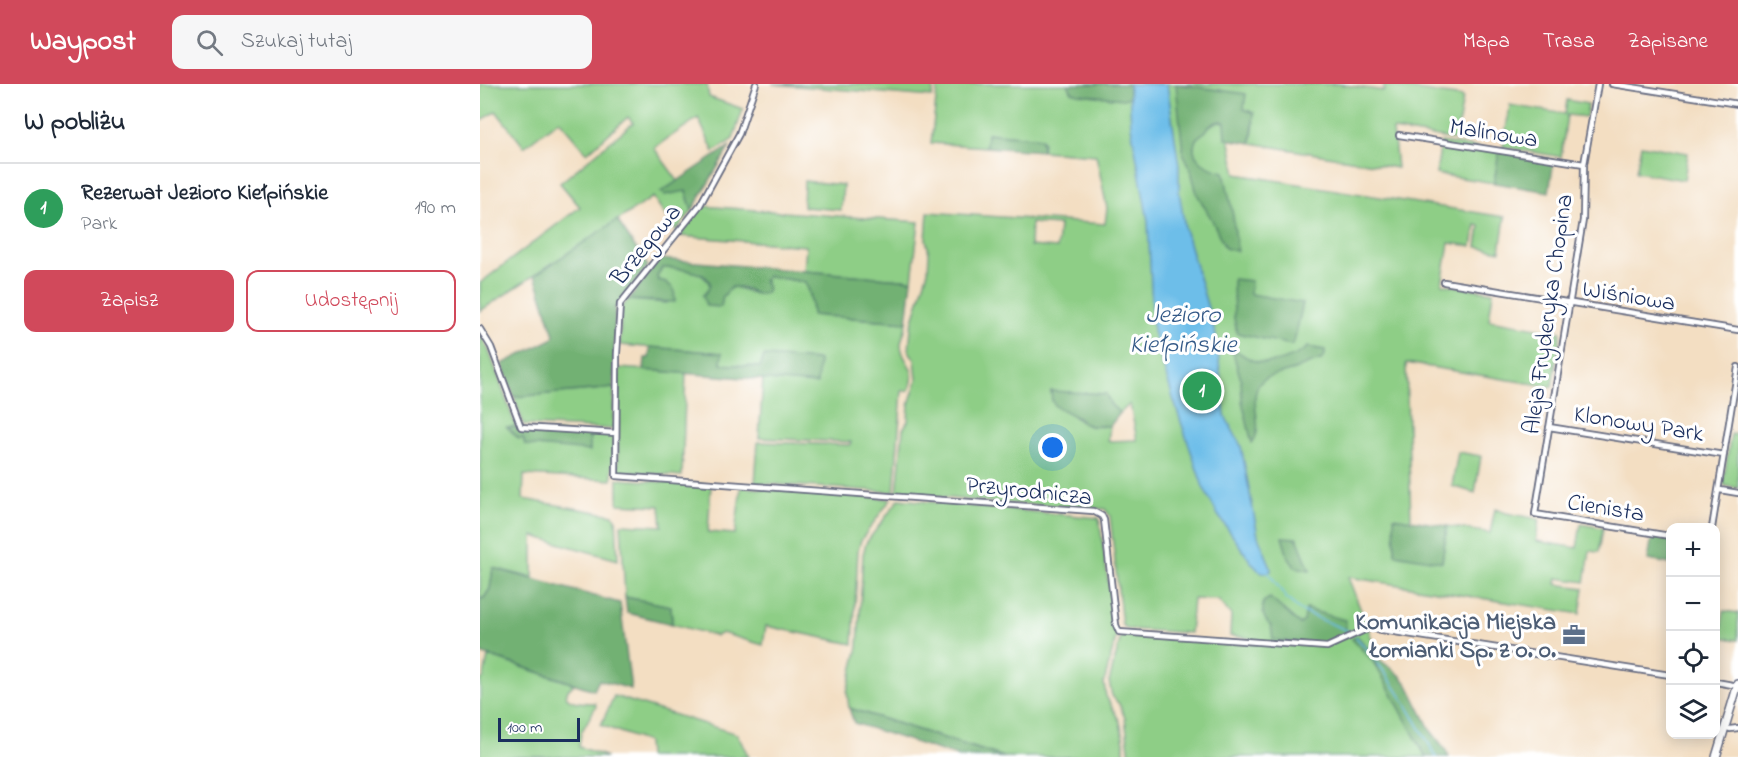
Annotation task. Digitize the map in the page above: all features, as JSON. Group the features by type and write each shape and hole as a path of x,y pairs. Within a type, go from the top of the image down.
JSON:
{"street":[{"name":"Brzegowa","path":"616,476 620,304 700,205 739,134 756,84"},
{"name":"Aleja Fryderyka Chopina","path":"1535,514 1583,220 1584,164 1598,84"},
{"path":"1612,84 1738,104"},
{"name":"Malinowa","path":"1399,135 1584,164"},
{"name":"Wiśniowa","path":"1444,282 1738,330"},
{"path":"480,329 491,348 521,427 616,433"},
{"path":"1713,523 1738,367"},
{"name":"Klonowy Park","path":"1549,427 1725,455"},
{"name":"Przyrodnicza","path":"616,476 1093,511 1102,516 1104,520 1116,625 1119,632 1327,647 1369,628 1666,674"},
{"path":"1720,489 1738,493"},
{"name":"Cienista","path":"1535,514 1666,535"},
{"path":"1716,757 1738,685 1720,683"},
{"path":"1725,727 1738,728"}],"green space":[{"path":"480,84 707,84 709,97 743,109 733,139 714,152 698,118 654,148 678,181 661,192 686,191 692,211 676,231 653,197 480,311 480,283 580,207 560,183 633,123 628,117 587,153 559,120 524,147 496,111 480,122"},
{"path":"772,84 934,84 932,97"},
{"path":"938,84 1068,84 1072,92 1088,95 1086,84 1339,84 1384,91 1384,85 1463,97 1456,140 1393,130 1397,168 1251,143 1254,122 1244,110 1220,90 1236,174 1505,217 1500,251 1477,247 1480,226 1476,225 1472,246 1449,243 1442,284 1493,292 1489,320 1561,332 1552,387 1406,363 1411,521 1395,518 1442,562 1447,526 1490,533 1495,509 1539,519 1536,541 1577,548 1581,524 1603,528 1599,552 1590,551 1585,582 1557,578 1556,584 1584,588 1580,614 1348,577 1372,639 1370,657 1390,689 1426,757 1130,757 1125,718 1119,704 1112,696 1109,682 1121,636 1255,644 1249,638 1230,636 1231,615 1218,600 1193,599 1190,633 1127,629 1122,625 1110,516 1105,509 1000,503 897,493 903,429 908,421 909,404 917,380 915,360 909,351 911,327 928,271 929,253 926,239 928,212 1105,224 1107,208 1096,155 1042,151 1041,138 987,133 986,147 931,143","holes":["1031,223 1059,225 1057,248 1030,246","1308,347 1321,360 1310,362 1292,371 1281,361 1298,355","1051,392 1106,394 1111,405 1120,413 1130,404 1137,440 1108,441 1110,426 1092,426 1074,417"]},
{"path":"1068,84 1129,84 1130,97 1123,99 1079,94 1072,92"},
{"path":"1176,84 1246,94 1244,109 1254,113 1251,143 1226,139 1225,122 1220,121 1211,125 1198,137 1194,149 1202,163 1224,172 1233,215 1237,251 1225,248 1197,194 1190,167 1183,153"},
{"path":"1567,100 1588,104 1586,117 1567,115 1561,157 1503,147 1510,105 1565,114"},
{"path":"987,133 1041,138 1042,151 986,147"},
{"path":"1441,142 1499,151 1494,183 1436,174"},
{"path":"1641,145 1688,153 1684,180 1636,172"},
{"path":"730,146 692,211 686,191 665,195 661,192"},
{"path":"1499,151 1554,160 1549,192 1494,183"},
{"path":"804,181 843,185 841,210 803,207"},
{"path":"702,206 919,222 912,280 804,271 806,246 680,236"},
{"path":"617,220 648,266 615,308 614,388 514,397 502,364 552,339 554,335 535,275"},
{"path":"660,259 912,280 907,322 812,315 811,298 805,282 767,276 764,279 768,290 765,293 759,294 732,287 723,296 721,307 706,306 703,295 709,287 709,281 705,276 688,270 669,268 662,268 657,276 658,280 666,282 674,289 675,302 628,300"},
{"path":"662,267 689,270 702,276 710,285 703,295 723,296 732,287 762,294 766,292 764,278 766,276 805,282 810,294 812,315 907,322 901,345 911,370 912,382 909,390 902,391 894,492 755,483 758,442 850,445 851,442 759,438 763,379 816,384 764,356 760,367 721,364 721,353 620,345 621,308 628,300 667,303 666,282 658,280 657,276"},
{"path":"1233,279 1251,281 1250,294 1303,303 1294,342 1291,345 1237,333 1234,318"},
{"path":"480,333 489,351 516,427 508,427 523,438 589,451 590,434 613,435 612,480 524,475 523,499 613,515 616,518 618,560 533,536 533,578 493,568 490,589 484,598 480,599"},
{"path":"650,347 722,353 721,364 760,367 764,356 819,360 817,384 644,370 645,358 649,358"},
{"path":"1308,347 1325,350 1325,355 1321,360 1266,378 1258,387 1255,394 1257,428 1252,443 1242,401 1241,380 1233,353 1237,351 1247,358 1265,363 1291,357"},
{"path":"619,368 686,373 682,476 618,471"},
{"path":"614,388 613,429 524,425 514,397"},
{"path":"1051,391 1106,394 1111,405 1120,413 1110,426 1091,426 1055,406"},
{"path":"507,427 516,427 521,430 590,434 590,451 525,445 523,438 519,439"},
{"path":"1731,434 1738,435 1738,488 1725,486 1723,483"},
{"path":"1458,452 1481,456 1475,493 1452,486"},
{"path":"618,479 711,485 708,532 735,534 741,487 891,499 861,540 858,550 853,644 766,626 763,645 722,633 716,636 672,624 671,606 625,597 621,524 662,526 660,506 618,504"},
{"path":"899,499 1099,518 1113,625 1117,633 1104,683 1106,696 1120,722 1124,757 1004,757 849,708 847,692 858,647 863,554 866,543"},
{"path":"1394,517 1447,526 1442,562 1395,554"},
{"path":"1652,536 1666,538 1666,563 1648,560"},
{"path":"1282,537 1297,538 1310,570 1295,567 1288,557"},
{"path":"493,568 620,603 631,689 599,680 594,690 480,653 480,599 484,598 490,589"},
{"path":"625,597 671,606 672,624 627,613"},
{"path":"1270,598 1300,624 1304,621 1306,609 1345,620 1347,635 1326,645 1273,640 1271,626 1265,618 1263,609 1263,602"},
{"path":"1724,611 1738,613 1738,640 1720,637"},
{"path":"1357,636 1376,657 1400,675 1408,685 1431,731 1449,757 1426,757 1375,663 1352,639"},
{"path":"488,656 574,684 566,696 569,699 595,703 596,706 581,733 579,747 607,757 480,757 480,681 484,677"},
{"path":"614,696 737,734 749,757 648,757 647,742 601,725"},
{"path":"849,708 1004,757 960,757 854,723"}],"water":[{"name":"Jezioro Kiełpińskie","path":"1129,84 1167,84 1179,166 1179,191 1185,229 1216,336 1225,416 1241,446 1258,536 1270,565 1271,571 1265,573 1258,570 1251,562 1218,515 1203,487 1153,331 1148,221 1131,126"}],"waterway":[{"path":"1268,572 1287,599 1301,611 1348,631"},
{"path":"1356,637 1400,695 1436,757"}],"place":[{"name":"Rezerwat Jezioro Kiełpińskie","path":"1202,391"},
{"name":"Komunikacja Miejska Łomianki Sp. z o. o.","path":"1574,635"}]}
